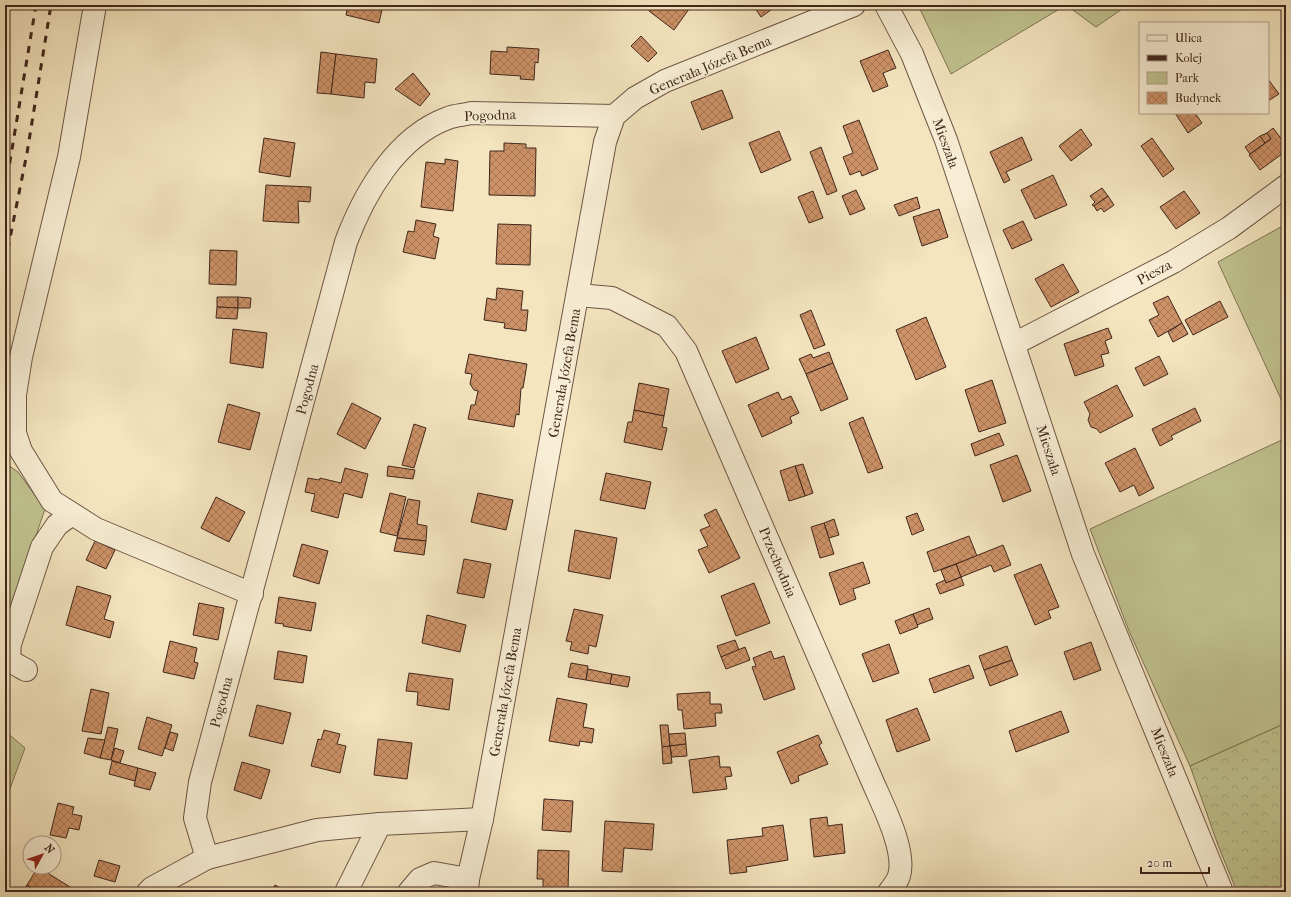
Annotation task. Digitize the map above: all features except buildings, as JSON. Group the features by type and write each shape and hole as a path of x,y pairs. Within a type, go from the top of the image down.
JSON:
{"street":[{"path":"95,5 69,157 28,321 21,357 14,412 15,433 25,457 52,501 96,529 252,594"},
{"name":"Generała Józefa Bema","path":"468,885 482,819 605,142 614,116 635,98 665,81 854,5"},
{"name":"Mieszała","path":"886,5 912,54 946,140 1083,554 1222,892"},
{"name":"Pogodna","path":"207,858 195,818 200,782 227,677 252,594 346,242 358,213 376,179 407,145 427,128 449,118 471,113 614,116"},
{"name":"Piesza","path":"1014,344 1173,262 1229,228 1286,186"},
{"name":"Przechodnia","path":"578,295 612,298 667,326 686,351 871,778 897,842 900,858 899,875 889,892"},
{"path":"26,670 12,663 8,656 10,644 42,547 57,525 72,514"},
{"path":"148,892 207,858 316,830 380,824 482,819"},
{"path":"346,892 380,824"},
{"path":"409,892 420,879 434,873 468,885"}],"green space":[{"path":"918,5 1066,5 951,74"},
{"path":"1066,5 1128,5 1096,27"},
{"path":"1286,224 1286,410 1218,262"},
{"path":"1286,438 1286,723 1190,766 1129,631 1090,529"},
{"path":"5,463 18,472 45,509 5,627"},
{"path":"1286,723 1286,892 1237,892 1218,845 1190,766"},
{"path":"5,731 25,748 5,802"}],"railway":[{"path":"5,191 36,5"},
{"path":"5,263 27,153 51,5"}]}
